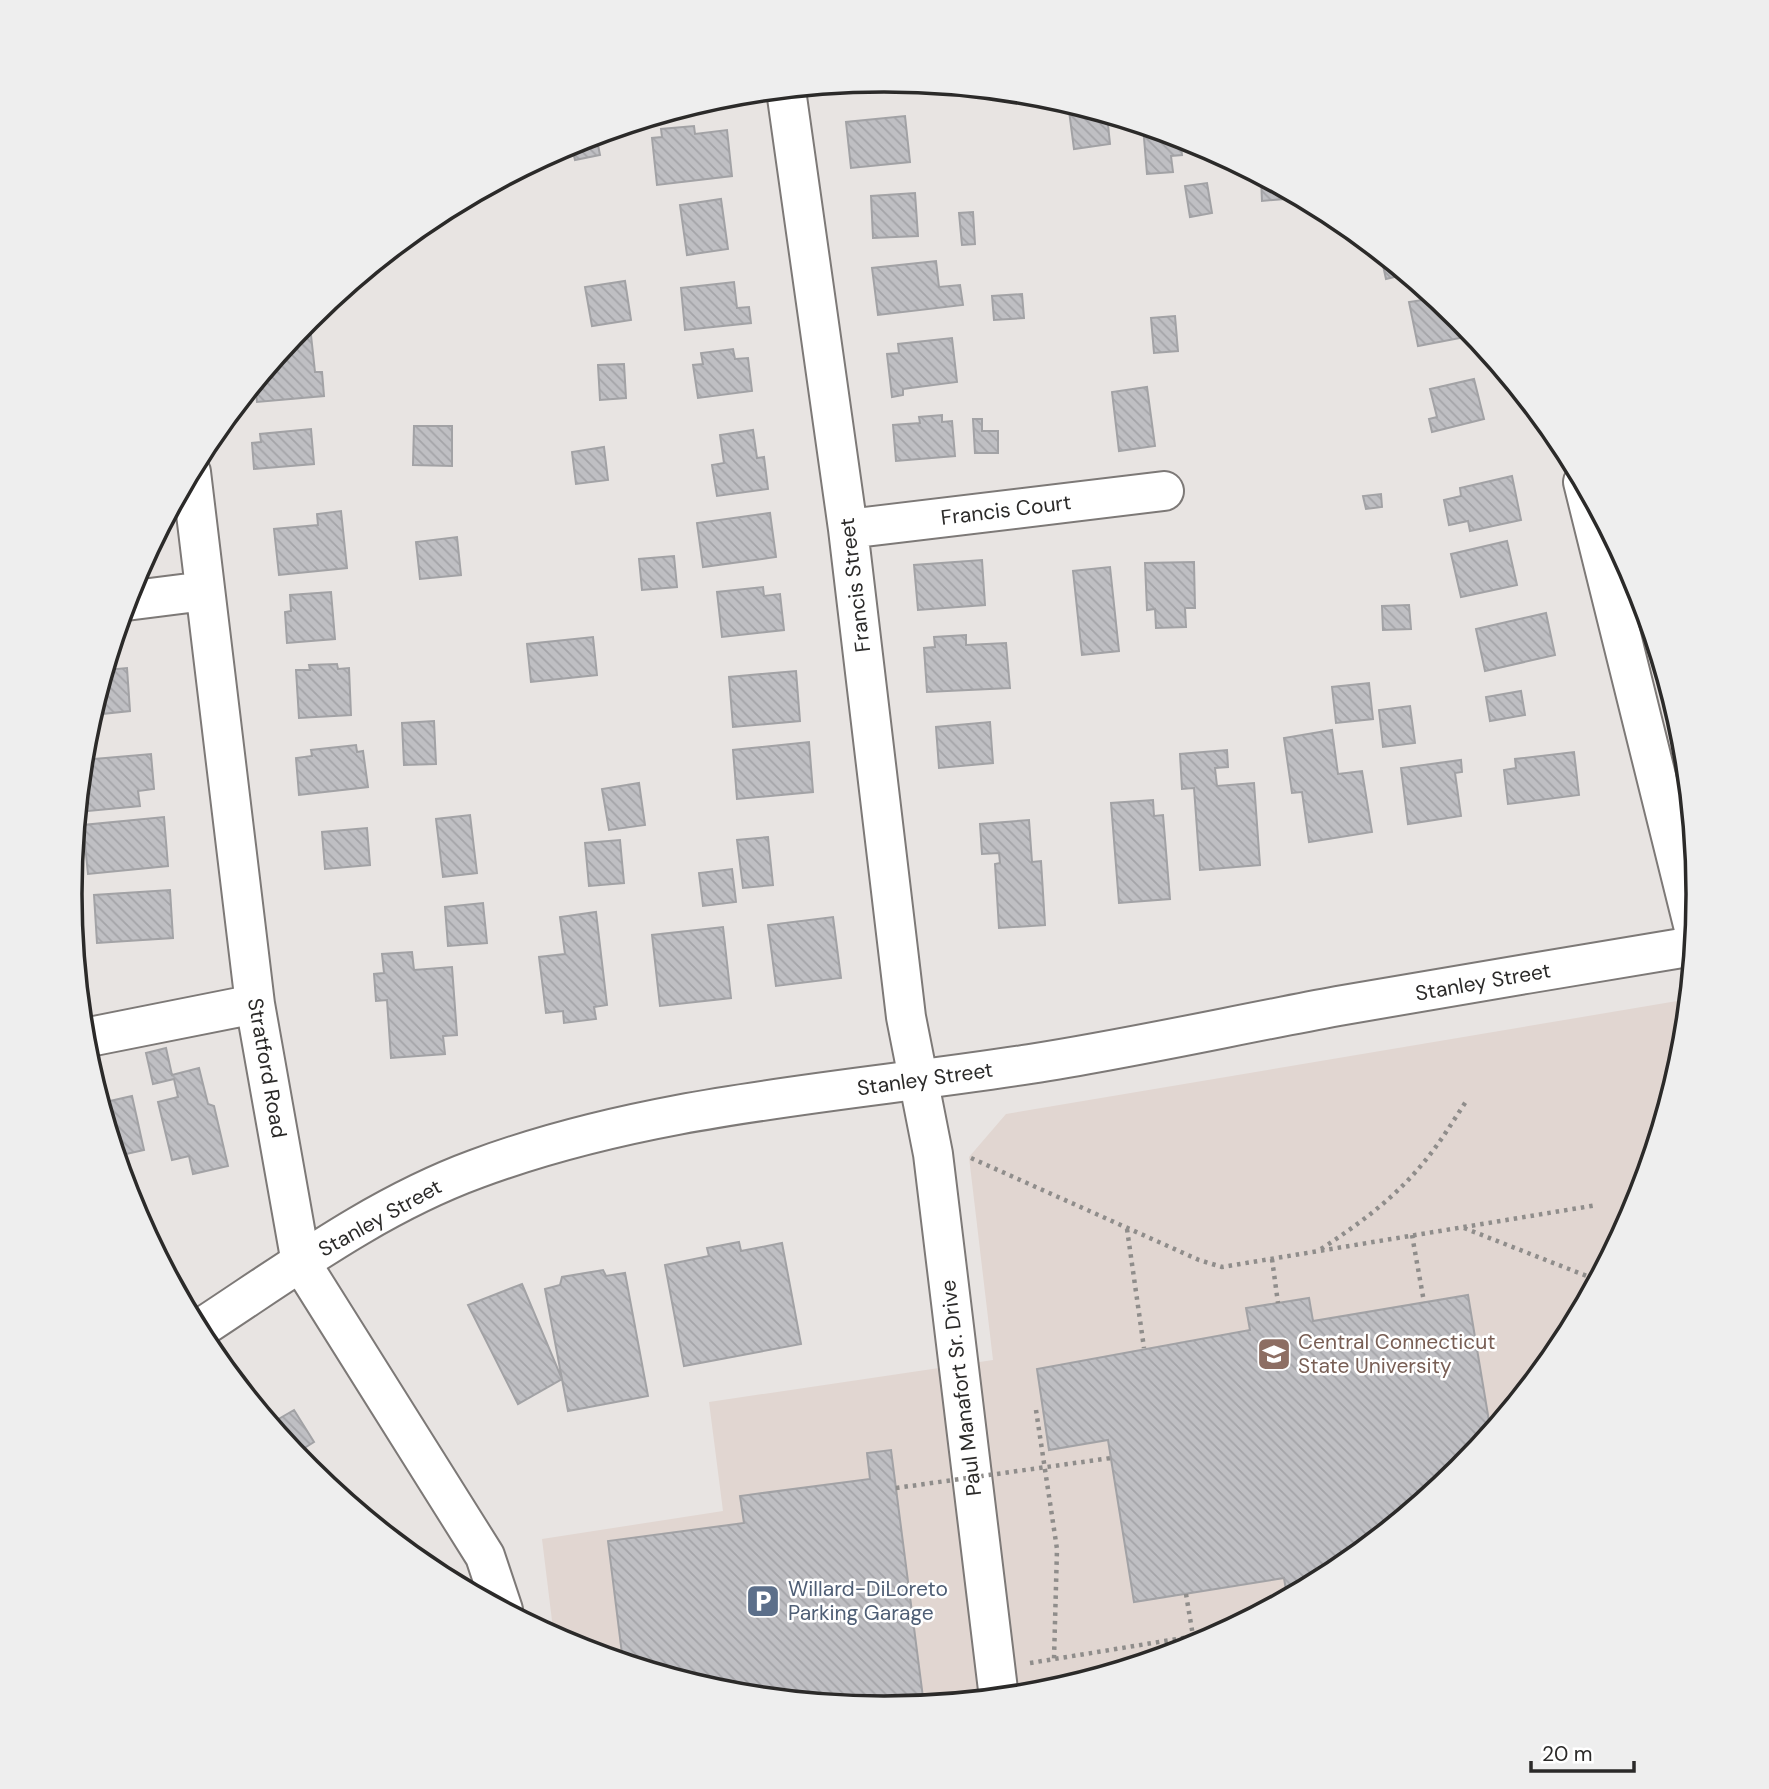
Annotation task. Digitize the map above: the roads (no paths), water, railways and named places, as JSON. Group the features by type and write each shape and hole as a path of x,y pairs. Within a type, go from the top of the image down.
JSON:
{"street":[{"name":"Francis Street","path":"787,98 848,529 906,1017 918,1080"},
{"name":"Stratford Road","path":"193,488 255,1004 301,1263 485,1556 499,1597"},
{"name":"Francis Court","path":"848,529 1164,491"},
{"path":"1592,517 1687,900"},
{"path":"138,600 205,591"},
{"name":"Stanley Street","path":"207,1324 402,1202 473,1170 585,1135 686,1113 1088,1055 1339,1006 1685,948"},
{"path":"95,1036 255,1004"},
{"name":"Paul Manafort Sr. Drive","path":"918,1080 933,1154 998,1688"}],"place":[{"name":"Central Connecticut State University","path":"1274,1354"},
{"name":"Willard-DiLoreto Parking Garage","path":"763,1601"}]}
